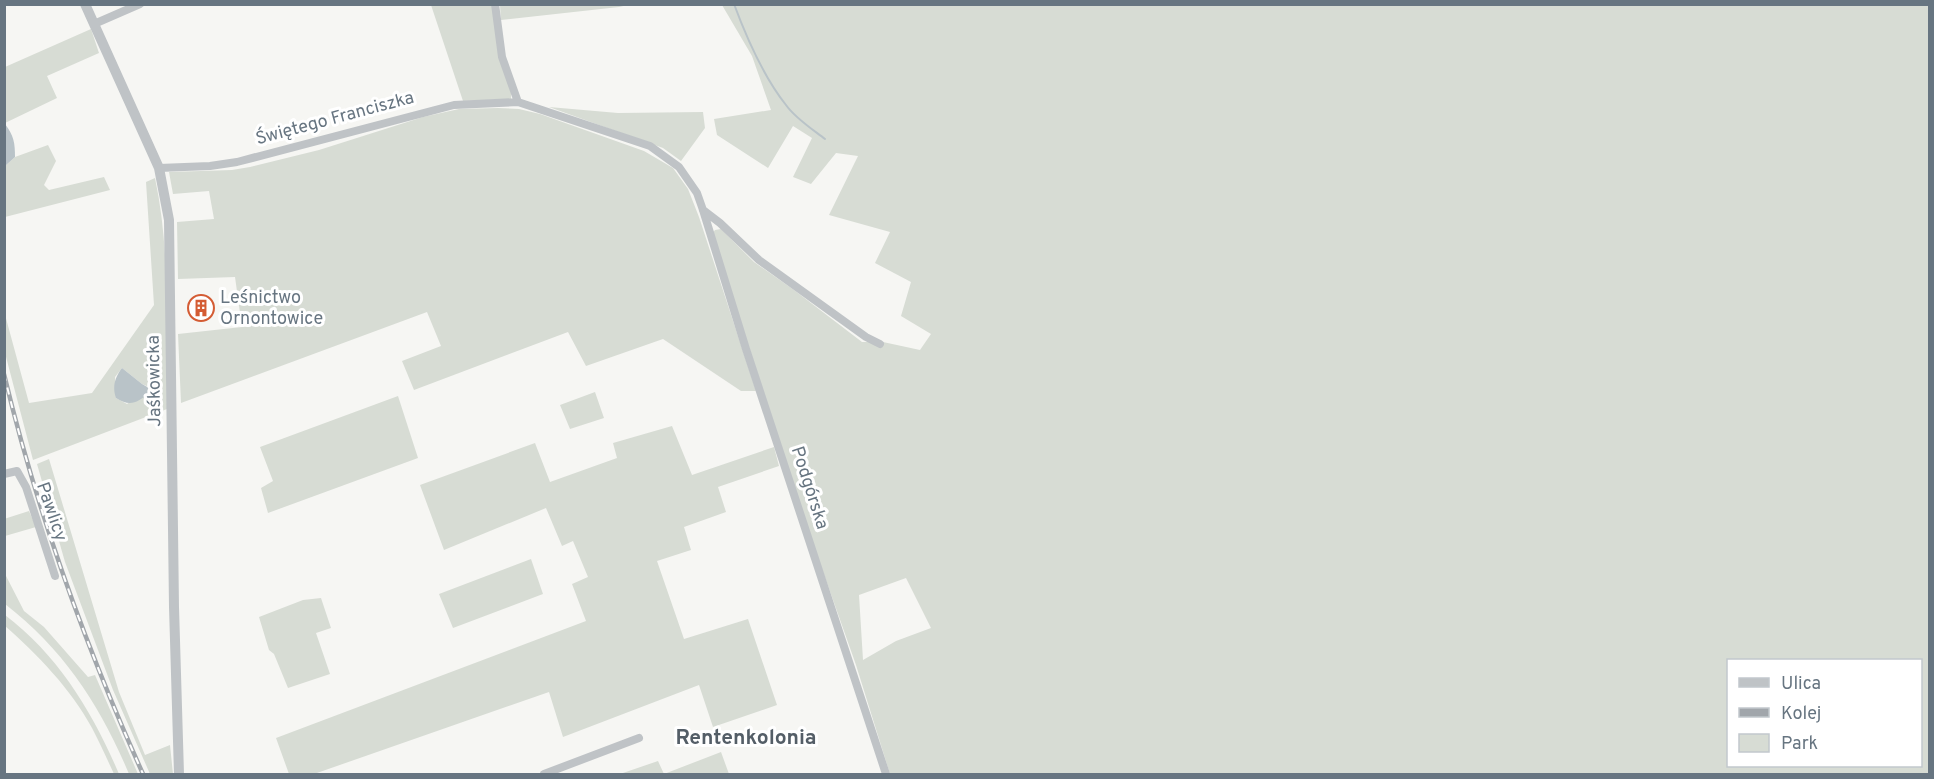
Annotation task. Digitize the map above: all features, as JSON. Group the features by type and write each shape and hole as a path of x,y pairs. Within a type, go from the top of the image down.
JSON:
{"street":[{"name":"Jaśkowicka","path":"85,4 159,168 169,220 174,607 179,774"},
{"path":"94,24 140,4"},
{"path":"495,4 502,57 518,102"},
{"name":"Świętego Franciszka","path":"159,168 237,162 454,105 518,102"},
{"name":"Podgórska","path":"518,102 650,146 679,167 697,193 886,774"},
{"name":"Podgórska","path":"703,210 759,260 866,337 880,344"},
{"name":"Pawlicy","path":"4,474 17,471 26,487 55,576"},
{"path":"544,774 639,738"}],"green space":[{"path":"500,4 628,5 501,20"},
{"path":"431,5 493,5 511,99 463,101"},
{"path":"722,5 1929,5 1929,774 890,774 856,665 814,546 712,234 715,230 721,229 754,262 862,342 883,342 920,350 931,334 901,316 911,282 875,263 890,232 829,215 858,156 836,153 811,184 793,177 812,138 793,126 768,168 717,135 714,119 771,110 752,56","holes":["906,578 931,628 896,641 863,660 859,595"]},
{"path":"91,29 99,53 47,76 57,98 5,123 5,67"},
{"path":"549,107 618,113 703,112 705,128 681,161 663,148"},
{"path":"459,109 519,109 540,114 644,151 673,168 688,189 699,217 756,391 741,391 663,339 586,366 568,332 414,390 402,361 441,346 427,312 181,403 178,334 242,327 235,277 178,279 177,222 214,219 209,191 173,194 169,172 232,170 250,167 319,150 423,117"},
{"path":"48,145 56,161 44,185 49,190 104,177 110,190 5,217 5,166 15,157"},
{"path":"155,178 166,264 167,409 33,460 5,353 4,311 29,403 92,393 154,305 146,182","holes":["122,368 149,387 127,404 116,398 115,377"]},
{"path":"595,392 604,418 570,429 560,405"},
{"path":"398,396 418,458 268,513 261,488 273,481 260,447"},
{"path":"672,426 692,475 774,447 779,466 718,487 726,512 684,527 691,550 657,561 684,639 748,619 777,705 713,727 699,685 563,737 549,692 314,774 289,774 276,738 586,621 572,584 588,577 573,541 562,546 546,508 444,550 420,485 535,443 550,482 617,458 613,443"},
{"path":"49,459 119,692 145,755 170,745 173,774 150,774 113,690 65,562 37,464"},
{"path":"29,511 36,527 5,536 4,519"},
{"path":"531,559 543,594 453,628 439,594"},
{"path":"4,572 24,611 44,627 88,677 95,675 138,774 129,774 93,702 63,660 46,641 5,604"},
{"path":"321,598 331,628 316,633 330,674 288,688 274,654 269,650 259,617 303,600"},
{"path":"5,615 24,631 58,667 98,729 119,774 114,774 92,728 64,686 41,660 5,626"},
{"path":"721,752 729,774 664,774"},
{"path":"658,761 664,774 620,774"}],"shaded area":[{"path":"5,124 13,140 15,157 5,166"},
{"path":"122,368 149,388 149,393 133,403 116,398 115,382"}],"waterway":[{"path":"734,4 756,57 778,94 794,114 825,139"}],"railway":[{"path":"4,374 31,477 64,577 101,676 143,774"}],"place":[{"name":"Leśnictwo Ornontowice","path":"201,308"}],"district":[{"name":"Rentenkolonia","path":"746,738"}]}
